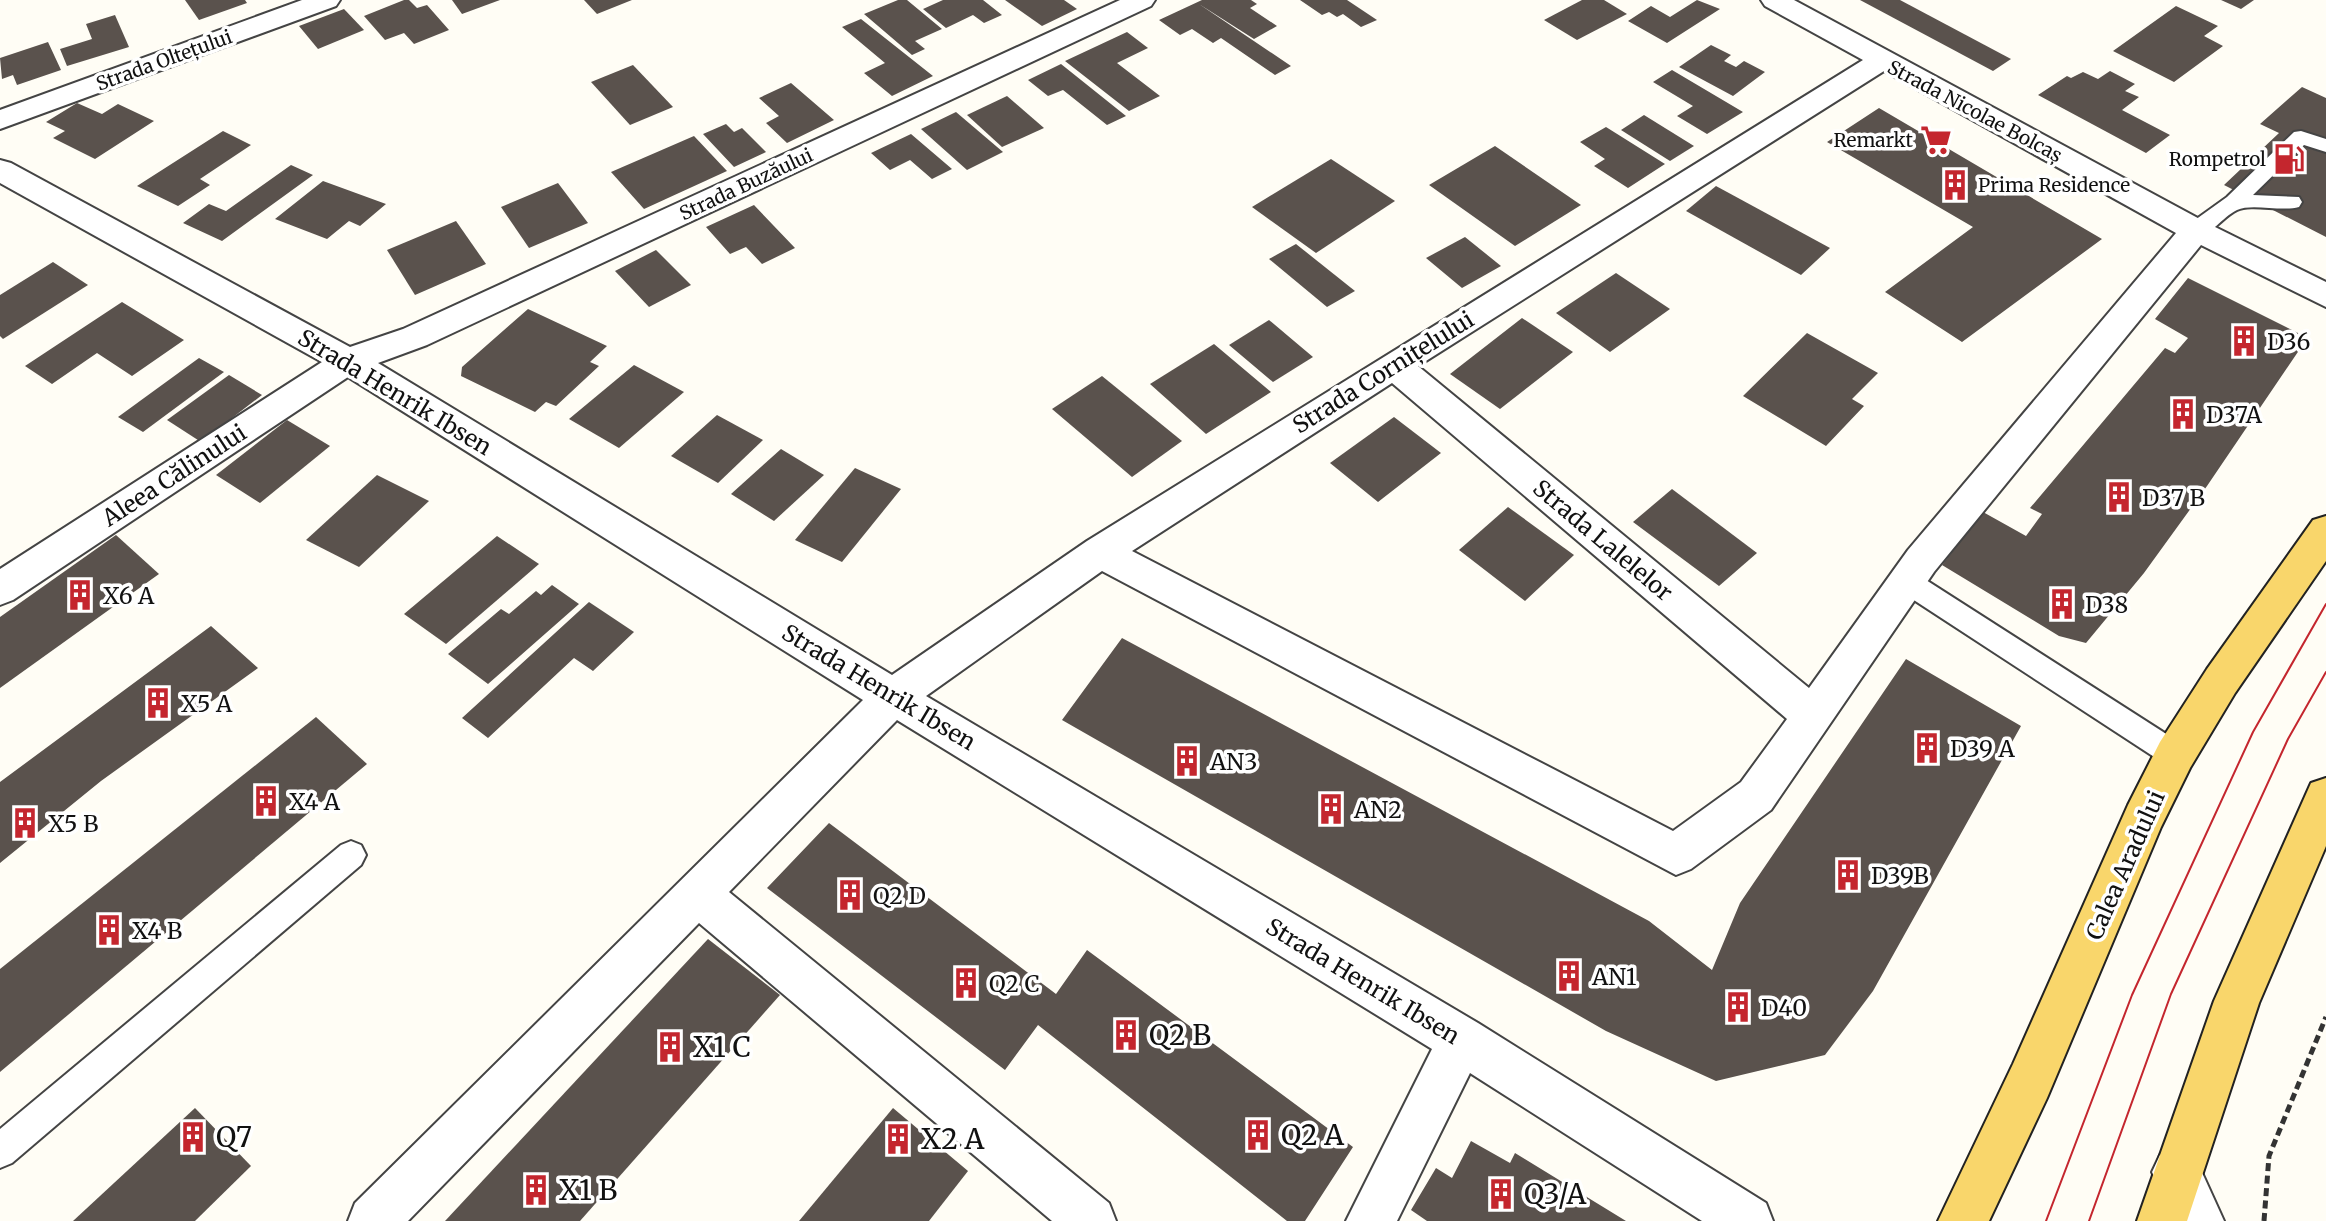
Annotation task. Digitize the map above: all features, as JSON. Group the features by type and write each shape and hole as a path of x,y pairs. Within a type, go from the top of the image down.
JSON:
{"main road":[{"name":"Calea Aradului","path":"1964,1221 2030,1081 2143,819 2175,755 2221,681 2326,531"},
{"path":"2162,1221 2237,1001 2326,797"}],"street":[{"name":"Strada Oltețului","path":"0,120 327,0"},
{"name":"Strada Buzăului","path":"348,361 415,337 1142,0"},
{"name":"Strada Nicolae Bolcaș","path":"1774,0 2196,230 2326,296"},
{"name":"Strada Cornițelului","path":"373,1221 893,697 1100,552 1882,60"},
{"name":"Strada Henrik Ibsen","path":"0,170 348,361 893,697 1461,1040 1748,1221"},
{"path":"1100,552 1676,855 1756,796 1906,581 2196,230"},
{"name":"Aleea Călinului","path":"0,589 348,361"},
{"name":"Strada Lalelelor","path":"1394,365 1812,715"},
{"path":"698,894 1091,1221"},
{"path":"1371,1221 1461,1040"},
{"path":"2177,1172 2199,1221"}],"lane":[{"path":"2196,230 2234,202 2301,136 2326,146"},
{"path":"2234,202 2292,202"},
{"path":"1906,581 2175,755"},
{"path":"0,1152 351,855"}],"path":[{"path":"2263,1221 2269,1156 2326,1017"}],"building":[{"path":"185,0 245,0 247,3 199,20"},
{"path":"409,0 417,8 427,5 449,30 414,44 404,33 385,40 364,16"},
{"path":"452,0 500,0 462,14"},
{"path":"584,0 632,0 597,14"},
{"path":"898,0 907,0 942,29 915,41 925,49 912,55 864,14"},
{"path":"943,0 983,0 1002,15 984,23 973,15 946,28 923,9"},
{"path":"1005,0 1064,0 1077,9 1042,26"},
{"path":"1202,0 1251,0 1257,4 1250,8 1277,26 1254,39 1199,4 1291,66 1275,75 1221,38 1213,43 1192,29 1180,35 1159,20"},
{"path":"1300,0 1347,0 1377,20 1361,27 1343,14 1337,17 1329,12 1322,15"},
{"path":"1582,0 1604,0 1627,14 1577,40 1544,20"},
{"path":"1697,0 1720,9 1667,43 1628,21 1651,6 1670,17"},
{"path":"1860,0 1900,0 2011,59 1993,71"},
{"path":"2221,0 2254,0 2241,9"},
{"path":"2176,6 2218,26 2204,36 2223,46 2174,82 2113,51"},
{"path":"344,9 364,30 318,49 299,26"},
{"path":"115,15 129,47 67,66 60,49 92,39 86,24"},
{"path":"861,19 933,76 892,96 864,73 885,63 842,27"},
{"path":"1127,32 1148,48 1117,63 1160,96 1129,111 1065,61"},
{"path":"48,42 61,70 17,85 13,75 2,79 0,58"},
{"path":"1711,45 1731,55 1724,61 1736,67 1744,61 1765,72 1733,96 1679,67"},
{"path":"1061,64 1126,116 1107,125 1063,90 1048,96 1028,80"},
{"path":"633,65 673,107 630,125 591,82"},
{"path":"1672,70 1743,112 1707,134 1677,116 1693,106 1653,82"},
{"path":"2110,71 2135,84 2125,91 2139,97 2122,110 2170,135 2146,153 2038,95 2067,76 2071,78 2083,72 2098,79"},
{"path":"791,83 834,120 787,143 766,123 779,116 759,98"},
{"name":"Rompetrol","path":"2302,87 2326,98 2326,237 2224,185 2279,133 2260,124"},
{"path":"1007,96 1044,128 1002,147 967,115"},
{"path":"77,103 102,114 118,104 154,121 95,159 53,138 65,131 46,122"},
{"name":"Prima Residence","path":"1879,108 2102,239 1962,342 1885,292 1973,227 1827,142"},
{"path":"956,112 1003,152 967,170 921,129"},
{"path":"1644,115 1694,146 1670,161 1621,130"},
{"path":"726,124 734,132 742,128 766,152 734,167 703,134"},
{"path":"1606,127 1665,164 1628,188 1594,166 1605,159 1580,142"},
{"path":"223,131 251,145 200,179 210,185 178,206 137,186"},
{"path":"911,134 952,169 932,179 910,160 890,170 871,153"},
{"path":"694,136 727,171 644,209 611,172"},
{"path":"1495,146 1581,205 1515,246 1429,185"},
{"path":"1331,159 1395,201 1316,253 1252,207"},
{"path":"291,165 313,175 222,241 183,223 209,204 226,211"},
{"path":"323,181 386,204 360,226 349,221 327,239 275,219"},
{"path":"558,183 588,223 529,248 501,207"},
{"path":"1716,186 1830,248 1801,275 1686,211"},
{"path":"754,205 795,248 762,264 746,247 730,254 706,227"},
{"path":"456,221 486,264 415,295 387,250"},
{"path":"1465,237 1501,266 1462,288 1426,258"},
{"path":"1296,244 1355,291 1327,307 1269,259"},
{"path":"656,250 691,285 649,307 615,271"},
{"path":"53,262 88,285 3,339 0,336 0,295"},
{"path":"1616,273 1670,309 1610,352 1556,313"},
{"path":"2188,278 2300,334 2304,343 2144,573 2086,643 2059,636 1942,565 1983,512 2026,536 2042,514 2030,508 2165,348 2175,353 2188,338 2155,319"},
{"path":"122,302 184,340 132,376 97,353 52,384 25,366"},
{"path":"528,309 607,346 590,362 599,366 556,406 546,402 535,412 461,376 462,367"},
{"path":"1522,318 1573,352 1500,409 1450,374"},
{"path":"1269,320 1313,357 1273,382 1229,345"},
{"path":"1807,333 1878,373 1852,399 1864,406 1826,446 1743,396"},
{"path":"1214,344 1271,392 1206,434 1150,384"},
{"path":"199,358 224,372 143,432 118,417"},
{"path":"634,365 684,392 619,448 569,419"},
{"path":"229,375 262,395 201,442 167,420"},
{"path":"1102,376 1182,441 1132,477 1052,409"},
{"path":"717,415 763,440 718,483 671,456"},
{"path":"1394,417 1441,453 1378,502 1330,463"},
{"path":"287,420 330,446 260,503 216,475"},
{"path":"781,449 824,475 774,521 731,494"},
{"path":"855,468 901,489 842,562 795,540"},
{"path":"377,475 429,501 359,567 306,540"},
{"path":"1672,489 1757,553 1719,586 1633,522"},
{"path":"1508,507 1574,555 1525,601 1459,550"},
{"name":"X6 A","path":"116,535 159,574 0,688 0,617"},
{"path":"497,536 539,564 446,644 404,614"},
{"path":"552,585 579,604 488,684 448,654 501,609 509,614 536,591 541,595"},
{"path":"589,602 634,632 593,671 574,658 488,738 462,718"},
{"name":"X5 A","path":"211,626 258,668 101,781 0,863 0,782"},
{"path":"1122,638 1649,921 1712,970 1740,903 1906,659 2021,726 1873,991 1825,1055 1716,1081 1606,1031 1062,720"},
{"path":"316,717 367,764 0,1072 0,969"},
{"path":"829,823 1056,994 1087,950 1353,1147 1305,1221 1287,1221 1038,1025 1005,1070 767,888"},
{"name":"X1 C","path":"708,939 780,995 580,1221 445,1221"},
{"name":"Q7","path":"195,1108 251,1166 195,1221 73,1221"},
{"name":"X2 A","path":"893,1108 968,1171 929,1221 799,1221"},
{"name":"Q3/A","path":"1471,1141 1510,1163 1515,1153 1626,1221 1427,1221 1411,1210 1436,1168 1452,1178"}],"tram line":[{"path":"2046,1221 2132,995 2253,732 2326,604"},
{"path":"2089,1221 2171,994 2288,739 2326,672"}],"place":[{"name":"Remarkt","path":"1936,140"},
{"name":"Rompetrol","path":"2289,159"},
{"name":"Prima Residence","path":"1955,185"},
{"name":"D36","path":"2244,341"},
{"name":"D37A","path":"2183,414"},
{"name":"D37 B","path":"2119,497"},
{"name":"X6 A","path":"80,595"},
{"name":"D38","path":"2062,604"},
{"name":"X5 A","path":"158,703"},
{"name":"D39 A","path":"1927,748"},
{"name":"AN3","path":"1187,761"},
{"name":"X4 A","path":"266,801"},
{"name":"AN2","path":"1331,809"},
{"name":"X5 B","path":"25,823"},
{"name":"D39B","path":"1848,875"},
{"name":"Q2 D","path":"850,895"},
{"name":"X4 B","path":"109,930"},
{"name":"AN1","path":"1569,976"},
{"name":"Q2 C","path":"966,983"},
{"name":"D40","path":"1738,1007"},
{"name":"Q2 B","path":"1126,1035"},
{"name":"X1 C","path":"670,1047"},
{"name":"Q2 A","path":"1258,1135"},
{"name":"Q7","path":"193,1137"},
{"name":"X2 A","path":"898,1139"},
{"name":"X1 B","path":"536,1190"},
{"name":"Q3/A","path":"1501,1194"}]}
